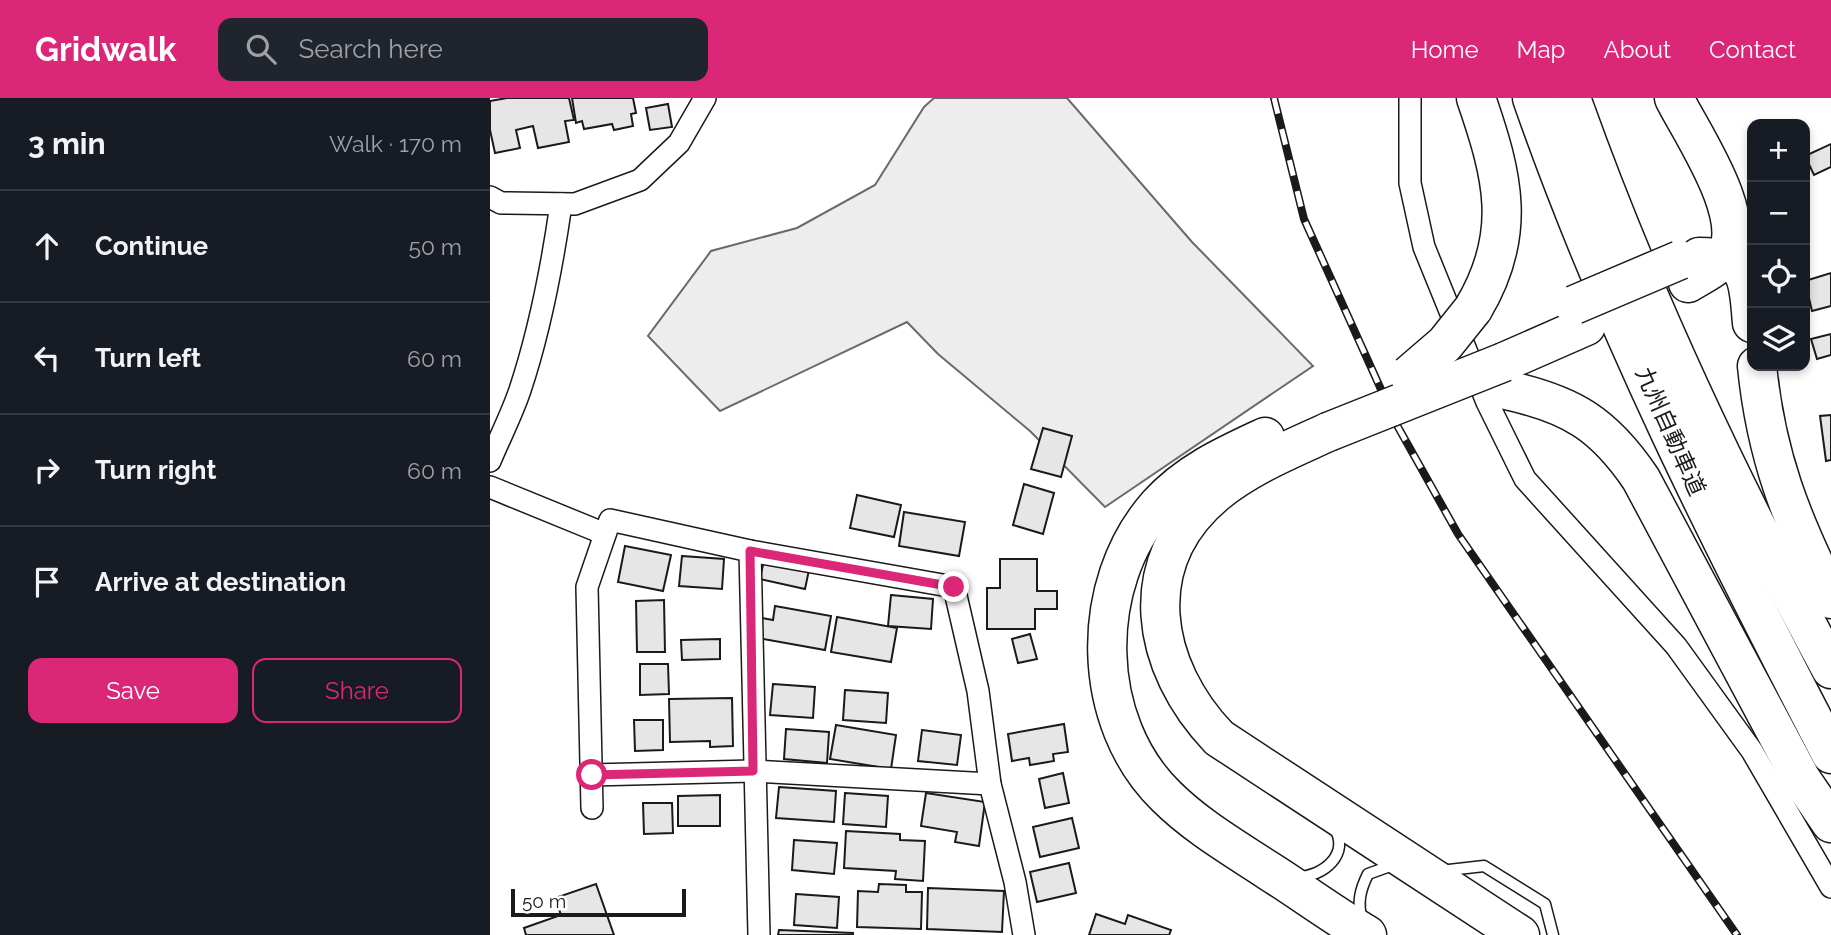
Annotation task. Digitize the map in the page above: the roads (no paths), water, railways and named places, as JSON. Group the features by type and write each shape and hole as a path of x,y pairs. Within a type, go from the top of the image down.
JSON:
{"highway":[{"path":"1418,385 1444,344 1473,309 1489,282 1499,252 1503,219 1494,149 1476,98"},
{"name":"九州自動車道","path":"1532,98 1632,345 1706,509 1831,754"},
{"name":"九州自動車道","path":"1571,98 1665,335 1758,536 1831,668"},
{"path":"1674,98 1728,202 1732,229 1725,257"},
{"path":"1368,935 1201,826 1165,796 1137,761 1121,727 1113,694 1108,622 1115,583 1125,556 1159,505 1213,460 1324,422 1418,385 1502,364 1580,315 1725,257"},
{"path":"1725,257 1737,264 1748,279 1751,308"},
{"path":"1418,385 1502,364 1596,425 1620,448 1641,479 1801,779 1831,823"},
{"path":"1758,371 1761,406 1774,468 1797,530 1831,599"},
{"path":"1324,422 1245,471 1213,495 1189,522 1171,552 1161,589 1160,626 1168,660 1197,715 1245,758 1420,868 1520,935"}],"street":[{"path":"490,197 501,202 575,204 640,180 679,143 705,98"},
{"path":"1410,98 1410,183 1424,247 1487,401 1525,479 1676,646 1752,751 1831,887"},
{"path":"490,461 519,393 538,331 551,274 561,204"},
{"path":"490,487 605,534"},
{"path":"592,808 587,587 610,520 750,551 954,587 978,691 990,784 1015,882 1024,935"},
{"path":"750,551 753,771 759,935"},
{"path":"592,775 753,771 990,784"}],"lane":[{"path":"1280,877 1316,874 1328,868 1336,856 1337,831 1321,807"},
{"path":"1368,935 1358,904 1361,887 1368,874 1382,867 1484,866 1545,904 1553,935"}],"railway":[{"path":"1274,98 1304,219 1398,427 1458,534 1737,935"}]}
